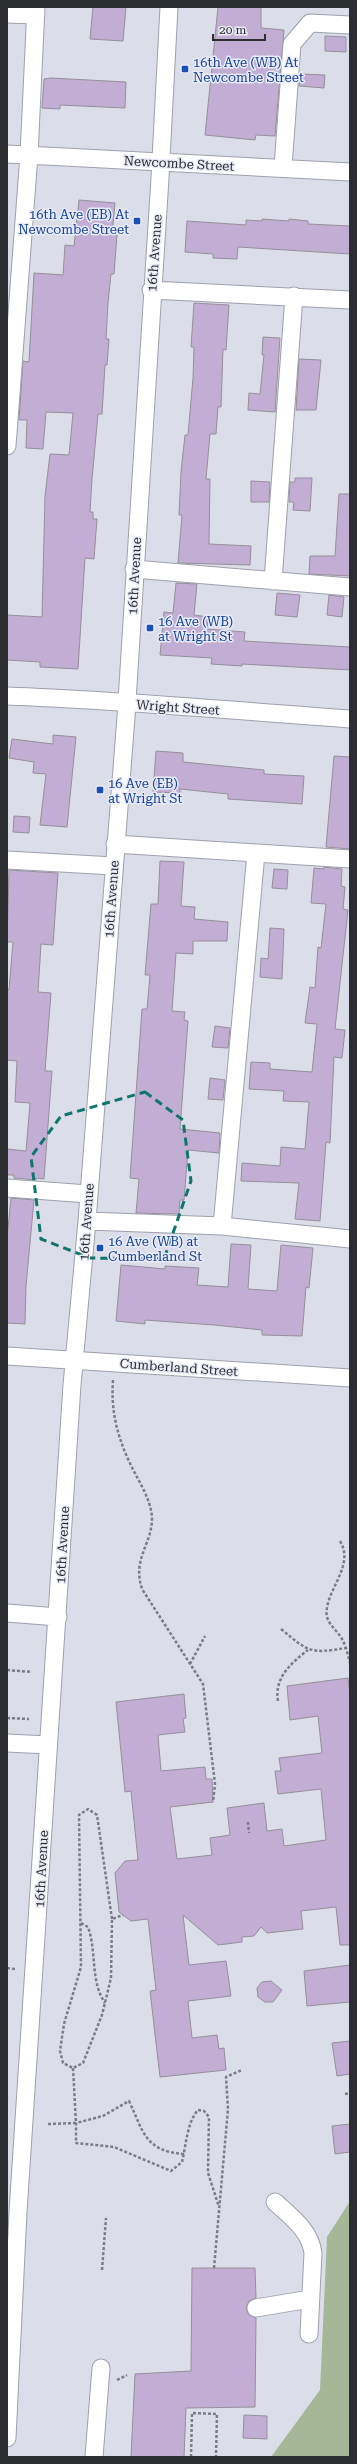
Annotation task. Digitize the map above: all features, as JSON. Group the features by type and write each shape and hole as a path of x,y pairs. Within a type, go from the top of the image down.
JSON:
{"street":[{"name":"16th Avenue","path":"7,2438 18,2212 48,1745 58,1617 74,1360 87,1221 126,703 151,290 161,163 169,7"},
{"path":"7,14 36,11 30,155 7,446"},
{"path":"283,167 292,44 310,15 350,25"},
{"name":"Newcombe Street","path":"7,154 161,163 283,167 350,172"},
{"path":"151,290 350,300"},
{"path":"273,580 294,296"},
{"path":"134,569 350,587"},
{"name":"Wright Street","path":"7,696 99,699 126,703 350,719"},
{"path":"115,844 350,859"},
{"path":"222,1226 256,853"},
{"path":"7,860 114,866"},
{"path":"7,1188 88,1194"},
{"path":"87,1221 222,1226 350,1239"},
{"name":"Cumberland Street","path":"7,1356 350,1378"},
{"path":"7,1613 58,1617"},
{"path":"7,1743 48,1745"},
{"path":"275,2202 308,2234 312,2243 313,2252 308,2334"},
{"path":"256,2308 310,2299"},
{"path":"94,2457 100,2368"}],"path":[{"path":"113,1380 111,1406 114,1420 127,1459 149,1504 152,1519 139,1566 139,1578 142,1589 203,1684 215,1784 213,1802"},
{"path":"340,1541 344,1550 342,1568 328,1603 326,1615 329,1623 341,1637 350,1662"},
{"path":"281,1629 308,1650 320,1652 346,1648"},
{"path":"190,1664 205,1636"},
{"path":"278,1701 278,1685 282,1675 295,1660 308,1650"},
{"path":"7,1670 32,1672"},
{"path":"7,1718 29,1719"},
{"path":"88,1809 97,1814 112,1920 111,1978 105,2003 83,2062 73,2068 63,2063 60,2051 64,2024 81,1967 79,1815 88,1809"},
{"path":"248,1822 250,1833"},
{"path":"112,1920 123,1915"},
{"path":"81,1923 88,1927 93,1941 97,1991 105,2003"},
{"path":"7,1968 15,1969"},
{"path":"73,2068 76,2143 114,2147 171,2171 182,2162 193,2116 198,2110 204,2111 209,2117 208,2173 219,2207"},
{"path":"214,2268 228,2109 226,2076 242,2070"},
{"path":"345,2094 350,2093"},
{"path":"48,2124 76,2123 103,2116 129,2102 148,2142 166,2153 184,2154"},
{"path":"102,2270 106,2218"},
{"path":"190,2457 192,2413 217,2414 216,2457"}],"highlighted area":[{"path":"145,1092 183,1120 191,1181 164,1259 90,1258 41,1239 31,1157 61,1116"}],"green space":[{"path":"350,2201 350,2457 271,2457 320,2390 327,2237"}],"building":[{"path":"93,7 126,7 123,41 90,39"},
{"path":"218,7 261,7 261,28 284,30 275,136 256,135 255,140 205,135"},
{"path":"325,36 346,37 346,52 325,51"},
{"path":"300,74 325,75 324,88 299,86"},
{"path":"51,78 126,82 125,108 60,105 60,109 42,108 44,79"},
{"path":"79,200 115,203 112,235 117,235 114,274 111,274 108,303 106,339 109,339 107,365 105,365 102,414 98,414 92,479 90,512 93,512 93,519 97,519 94,559 85,558 78,669 40,667 40,662 7,660 7,615 42,617 45,496 50,454 69,455 73,413 46,412 43,449 26,448 27,420 19,420 23,361 29,362 34,273 63,275 65,245 74,246"},
{"path":"262,219 289,221 289,219 308,221 308,224 350,226 350,254 238,247 237,259 213,258 213,254 185,252 187,221 246,225 246,220 262,221"},
{"path":"194,303 229,305 226,350 223,349 221,407 218,407 216,434 210,434 206,479 210,479 209,544 251,546 250,565 178,563 182,515 179,515 181,472 185,435 188,435 193,378 194,347 191,347"},
{"path":"263,337 280,338 275,412 248,410 249,393 260,394 264,355 262,355"},
{"path":"299,359 321,360 316,410 296,410"},
{"path":"295,478 312,478 310,511 293,510 294,502 289,502 290,482 295,482"},
{"path":"251,481 270,482 269,502 251,502"},
{"path":"339,494 350,494 350,576 309,574 310,556 335,556"},
{"path":"176,583 197,584 194,615 208,617 207,629 245,632 244,641 350,647 350,670 242,664 242,666 211,664 212,658 160,655 164,612 173,613"},
{"path":"277,593 300,595 297,617 275,615"},
{"path":"329,595 344,597 342,617 327,615"},
{"path":"53,735 76,737 67,827 40,825 46,774 33,773 34,762 9,758 12,739 53,744"},
{"path":"156,751 183,753 183,762 264,770 264,774 304,776 302,804 228,799 228,794 180,789 180,793 153,792"},
{"path":"334,756 350,757 350,849 326,847"},
{"path":"14,816 30,817 29,833 13,832"},
{"path":"160,861 184,862 181,906 195,907 194,919 228,922 227,941 193,941 193,954 176,953 172,1011 185,1012 184,1020 188,1021 180,1129 220,1133 219,1153 188,1150 184,1200 180,1200 179,1214 136,1213 139,1179 130,1178 142,1009 147,1009 150,975 145,975 151,904 158,904"},
{"path":"324,867 342,869 341,886 345,887 343,909 348,910 335,1029 345,1030 342,1058 334,1057 330,1143 326,1142 320,1221 295,1219 299,1183 241,1181 242,1163 280,1166 281,1147 305,1149 309,1102 283,1101 284,1091 249,1089 251,1062 270,1063 270,1069 312,1072 317,1024 305,1023 310,987 315,988 318,947 321,948 326,904 311,903 314,868 324,869"},
{"path":"274,869 288,870 287,889 272,888"},
{"path":"9,870 58,873 53,945 41,944 38,992 51,993 45,1071 52,1071 44,1179 36,1178 36,1180 14,1178 14,1175 7,1175 7,1149 26,1151 30,1103 15,1102 17,1061 7,1060 7,989 9,990 13,942 7,942"},
{"path":"270,928 284,929 282,979 260,977 261,958 268,959"},
{"path":"215,1026 230,1028 228,1048 212,1047"},
{"path":"210,1078 225,1080 223,1100 208,1099"},
{"path":"11,1198 34,1200 26,1286 25,1324 7,1323 7,1238"},
{"path":"231,1244 251,1245 248,1289 277,1291 281,1245 313,1248 309,1288 306,1287 302,1336 262,1335 262,1330 214,1325 145,1320 145,1324 116,1321 121,1265 165,1269 165,1266 199,1268 197,1285 228,1287"},
{"path":"348,1678 350,1695 350,1945 340,1945 336,1907 301,1911 303,1929 267,1933 261,1927 254,1936 242,1937 242,1942 218,1945 183,1915 189,1965 226,1961 231,1996 188,2001 192,2038 217,2035 219,2049 224,2048 226,2070 160,2077 150,1991 156,1990 148,1919 131,1921 119,1912 115,1873 125,1861 138,1860 131,1791 125,1792 116,1702 184,1694 186,1718 183,1719 185,1732 158,1735 161,1771 205,1767 206,1779 212,1779 213,1802 170,1807 177,1859 212,1855 210,1838 230,1835 227,1808 264,1803 267,1831 282,1829 284,1846 326,1840 321,1789 278,1794 275,1771 281,1771 279,1758 322,1753 318,1716 290,1720 287,1686"},
{"path":"350,1965 350,2002 307,2006 304,1971"},
{"path":"271,1981 282,1990 273,2002 265,2002 258,1997 257,1988 262,1982"},
{"path":"350,2041 350,2074 337,2076 332,2043"},
{"path":"350,2124 350,2152 335,2154 332,2126"},
{"path":"192,2268 255,2268 256,2298 249,2301 246,2309 249,2315 256,2318 255,2407 186,2408 184,2457 131,2457 135,2374 191,2371"},
{"path":"244,2415 267,2416 267,2439 243,2438"}],"place":[{"name":"16th Ave (WB) At Newcombe Street","path":"185,69"},
{"name":"16th Ave (EB) At Newcombe Street","path":"137,221"},
{"name":"16 Ave (WB) at Wright St","path":"150,628"},
{"name":"16 Ave (EB) at Wright St","path":"100,790"},
{"name":"16 Ave (WB) at Cumberland St","path":"100,1248"}]}
